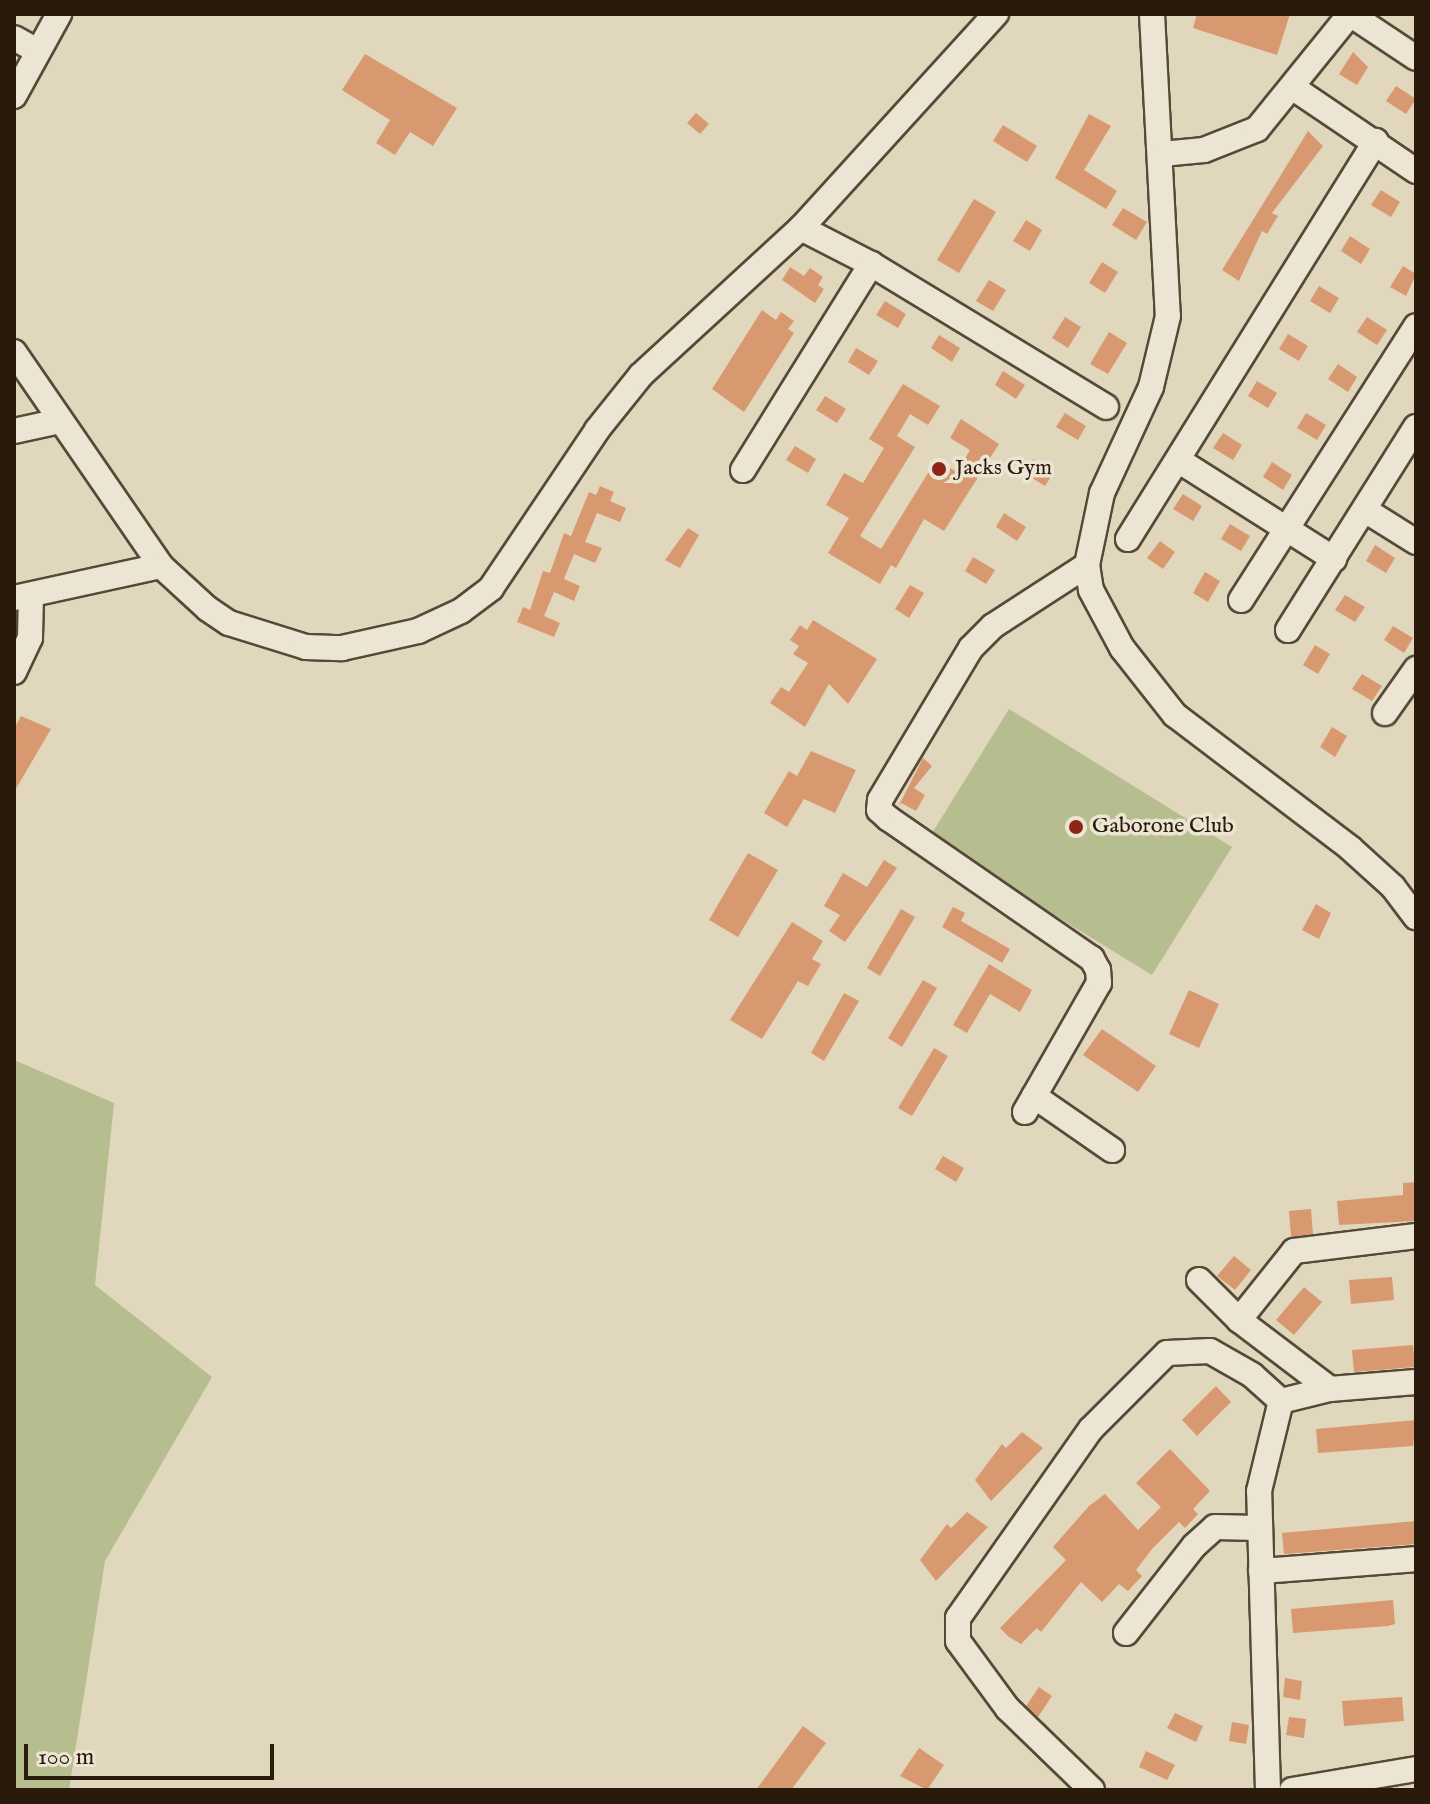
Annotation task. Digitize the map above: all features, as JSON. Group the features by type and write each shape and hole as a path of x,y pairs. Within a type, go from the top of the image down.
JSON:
{"street":[{"path":"14,96 59,14"},
{"path":"14,352 161,566 229,623 306,647 342,648 377,641 461,611 508,564 597,430 641,375 801,228 996,14"},
{"path":"1152,14 1170,281 1166,329 1151,387 1102,493 1087,565 1091,590 1110,630 1158,696 1213,747 1350,848 1393,887 1416,917"},
{"path":"1162,154 1233,142 1257,129 1350,14 1416,58"},
{"path":"14,38 37,51"},
{"path":"1292,87 1376,141 1416,171"},
{"path":"1128,539 1376,141"},
{"path":"801,228 871,264 1106,407"},
{"path":"743,470 871,264"},
{"path":"1241,600 1416,326"},
{"path":"14,431 60,421"},
{"path":"1288,630 1416,427"},
{"path":"1178,460 1334,559"},
{"path":"1365,510 1416,542"},
{"path":"1087,565 993,626 971,648 880,800 879,810 1092,959 1098,970 1099,983 1029,1104 1112,1150"},
{"path":"14,672 30,638 22,596 161,566"},
{"path":"1385,713 1416,669"},
{"path":"1239,1320 1294,1251 1416,1236"},
{"path":"1199,1280 1239,1320 1330,1389"},
{"path":"1092,1790 1008,1709 958,1641 958,1618 1091,1429 1167,1353 1182,1348 1210,1351 1252,1375 1281,1401"},
{"path":"1281,1401 1330,1389 1416,1382"},
{"path":"1268,1790 1257,1528 1259,1491 1281,1401"},
{"path":"1126,1633 1194,1546 1215,1527 1257,1528"},
{"path":"1261,1571 1416,1559"},
{"path":"1292,1790 1368,1782 1416,1769"}],"green space":[{"path":"1009,709 1232,847 1152,975 929,838"},
{"path":"14,1060 114,1103 95,1285 212,1377 105,1561 69,1790 14,1790"}],"building":[{"path":"1197,14 1290,14 1277,55 1193,28"},
{"path":"1353,52 1368,67 1357,85 1339,74"},
{"path":"365,54 457,108 433,146 410,132 395,155 376,143 390,120 342,90"},
{"path":"1396,86 1416,99 1406,114 1386,101"},
{"path":"696,113 709,124 700,134 687,123"},
{"path":"1089,114 1111,126 1084,170 1117,191 1106,209 1055,178"},
{"path":"1003,125 1037,146 1027,162 993,141"},
{"path":"1308,131 1323,146 1272,213 1278,216 1267,234 1262,231 1239,281 1222,270"},
{"path":"1381,190 1400,202 1391,217 1371,205"},
{"path":"974,199 996,212 959,273 937,260"},
{"path":"1123,208 1147,222 1136,240 1112,225"},
{"path":"1026,220 1042,230 1030,251 1013,241"},
{"path":"1350,236 1370,249 1361,264 1341,251"},
{"path":"1102,262 1118,272 1105,293 1089,283"},
{"path":"1403,266 1416,274 1406,296 1390,287"},
{"path":"790,267 804,276 810,268 823,277 818,285 824,289 815,303 782,280"},
{"path":"989,280 1006,290 993,311 976,301"},
{"path":"1319,286 1339,298 1330,313 1310,301"},
{"path":"885,301 906,314 898,328 876,315"},
{"path":"762,310 776,320 781,312 794,321 788,329 794,333 744,412 712,389"},
{"path":"1065,317 1081,327 1068,348 1052,338"},
{"path":"1367,317 1387,330 1377,345 1357,332"},
{"path":"1109,332 1127,343 1108,374 1090,364"},
{"path":"1288,334 1308,346 1299,361 1279,349"},
{"path":"939,335 960,348 952,362 931,348"},
{"path":"856,348 878,361 869,375 848,362"},
{"path":"1338,364 1357,377 1348,392 1328,379"},
{"path":"1003,371 1025,385 1016,399 995,385"},
{"path":"1257,381 1277,393 1268,408 1248,396"},
{"path":"903,384 940,406 928,425 910,414 897,436 915,447 860,536 881,549 936,460 957,472 970,450 950,438 961,419 999,444 944,531 924,519 896,568 891,565 880,584 828,553 849,518 826,505 844,473 863,483 884,448 869,439"},
{"path":"825,396 846,409 837,423 816,410"},
{"path":"1065,413 1086,426 1078,440 1056,427"},
{"path":"1306,413 1326,425 1317,440 1297,428"},
{"path":"1223,433 1242,445 1233,460 1213,448"},
{"path":"795,446 816,459 808,473 786,460"},
{"path":"1033,459 1054,472 1045,486 1024,473"},
{"path":"1272,462 1292,475 1283,490 1263,477"},
{"path":"600,486 614,492 610,501 626,508 620,522 597,513 585,542 602,548 595,563 574,554 564,579 580,586 574,601 554,592 544,616 560,623 554,637 517,622 523,607 530,610 543,571 550,573 564,533 571,536 589,492 596,495"},
{"path":"1183,494 1202,506 1193,521 1173,509"},
{"path":"1004,513 1026,527 1017,541 996,527"},
{"path":"1230,524 1250,536 1241,551 1221,539"},
{"path":"688,528 699,535 680,568 665,560"},
{"path":"1160,541 1175,552 1163,569 1147,558"},
{"path":"1375,545 1395,558 1386,573 1366,561"},
{"path":"973,557 995,570 986,584 965,571"},
{"path":"1205,572 1220,581 1208,602 1193,593"},
{"path":"910,585 924,593 909,618 895,609"},
{"path":"1345,595 1365,607 1355,622 1335,610"},
{"path":"813,620 877,659 848,704 829,684 805,727 770,703 781,687 789,692 808,663 793,654 799,646 790,640 800,625 807,630"},
{"path":"1393,626 1413,638 1404,653 1384,640"},
{"path":"1315,645 1330,654 1318,674 1303,665"},
{"path":"1362,674 1382,686 1372,701 1352,689"},
{"path":"21,716 51,729 14,792 14,729"},
{"path":"1332,727 1347,736 1335,757 1320,747"},
{"path":"811,751 856,770 835,813 804,799 787,827 764,813 789,771 797,776"},
{"path":"923,758 932,766 914,788 925,795 916,811 901,803 898,807"},
{"path":"748,853 778,870 738,937 709,920"},
{"path":"884,860 897,868 845,942 829,931 840,915 824,906 843,873 867,887"},
{"path":"1316,904 1331,913 1319,939 1302,930"},
{"path":"953,907 965,913 961,921 1010,949 1002,963 942,927"},
{"path":"901,909 915,917 880,976 867,968"},
{"path":"792,922 823,941 812,959 821,964 808,986 798,981 762,1039 730,1020"},
{"path":"989,964 1032,990 1020,1012 990,994 967,1033 953,1025"},
{"path":"923,980 937,988 902,1047 888,1038"},
{"path":"1189,990 1219,1004 1199,1048 1169,1034"},
{"path":"844,993 859,1001 824,1061 811,1053"},
{"path":"1102,1029 1156,1066 1138,1092 1083,1055"},
{"path":"934,1048 948,1056 912,1116 898,1108"},
{"path":"943,1156 964,1168 956,1182 935,1169"},
{"path":"1416,1182 1416,1221 1339,1225 1337,1201 1403,1195 1403,1183"},
{"path":"1311,1209 1313,1234 1291,1237 1289,1211"},
{"path":"1234,1256 1251,1270 1235,1290 1217,1276"},
{"path":"1392,1277 1394,1300 1351,1304 1349,1280"},
{"path":"1304,1287 1322,1302 1294,1335 1276,1320"},
{"path":"1413,1345 1415,1367 1354,1372 1352,1350"},
{"path":"1216,1386 1231,1402 1197,1436 1182,1420"},
{"path":"1416,1420 1413,1446 1318,1453 1316,1429"},
{"path":"1022,1432 1043,1448 991,1501 975,1480 1002,1444 1006,1448"},
{"path":"1170,1449 1210,1491 1193,1509 1198,1514 1185,1528 1179,1522 1152,1549 1136,1570 1142,1576 1128,1591 1119,1584 1102,1602 1081,1582 1041,1632 1037,1628 1021,1644 1009,1637 1000,1628 1066,1560 1053,1547 1089,1506 1105,1494 1138,1530 1161,1507 1136,1483"},
{"path":"967,1512 988,1527 936,1581 920,1560 947,1524 951,1528"},
{"path":"1416,1521 1416,1544 1284,1554 1282,1533"},
{"path":"1393,1600 1395,1624 1293,1633 1291,1609"},
{"path":"1285,1678 1302,1681 1300,1700 1283,1697"},
{"path":"1039,1687 1052,1696 1038,1717 1026,1706"},
{"path":"1402,1697 1404,1721 1344,1726 1342,1701"},
{"path":"1175,1713 1203,1726 1196,1742 1167,1728"},
{"path":"1289,1717 1306,1719 1304,1738 1286,1735"},
{"path":"1232,1722 1249,1725 1246,1744 1229,1741"},
{"path":"803,1726 826,1743 791,1790 756,1790"},
{"path":"919,1748 944,1765 927,1790 900,1776"},
{"path":"1146,1751 1175,1765 1167,1780 1139,1767"}],"place":[{"name":"Jacks Gym","path":"939,469"},
{"name":"Gaborone Club","path":"1076,827"}]}
